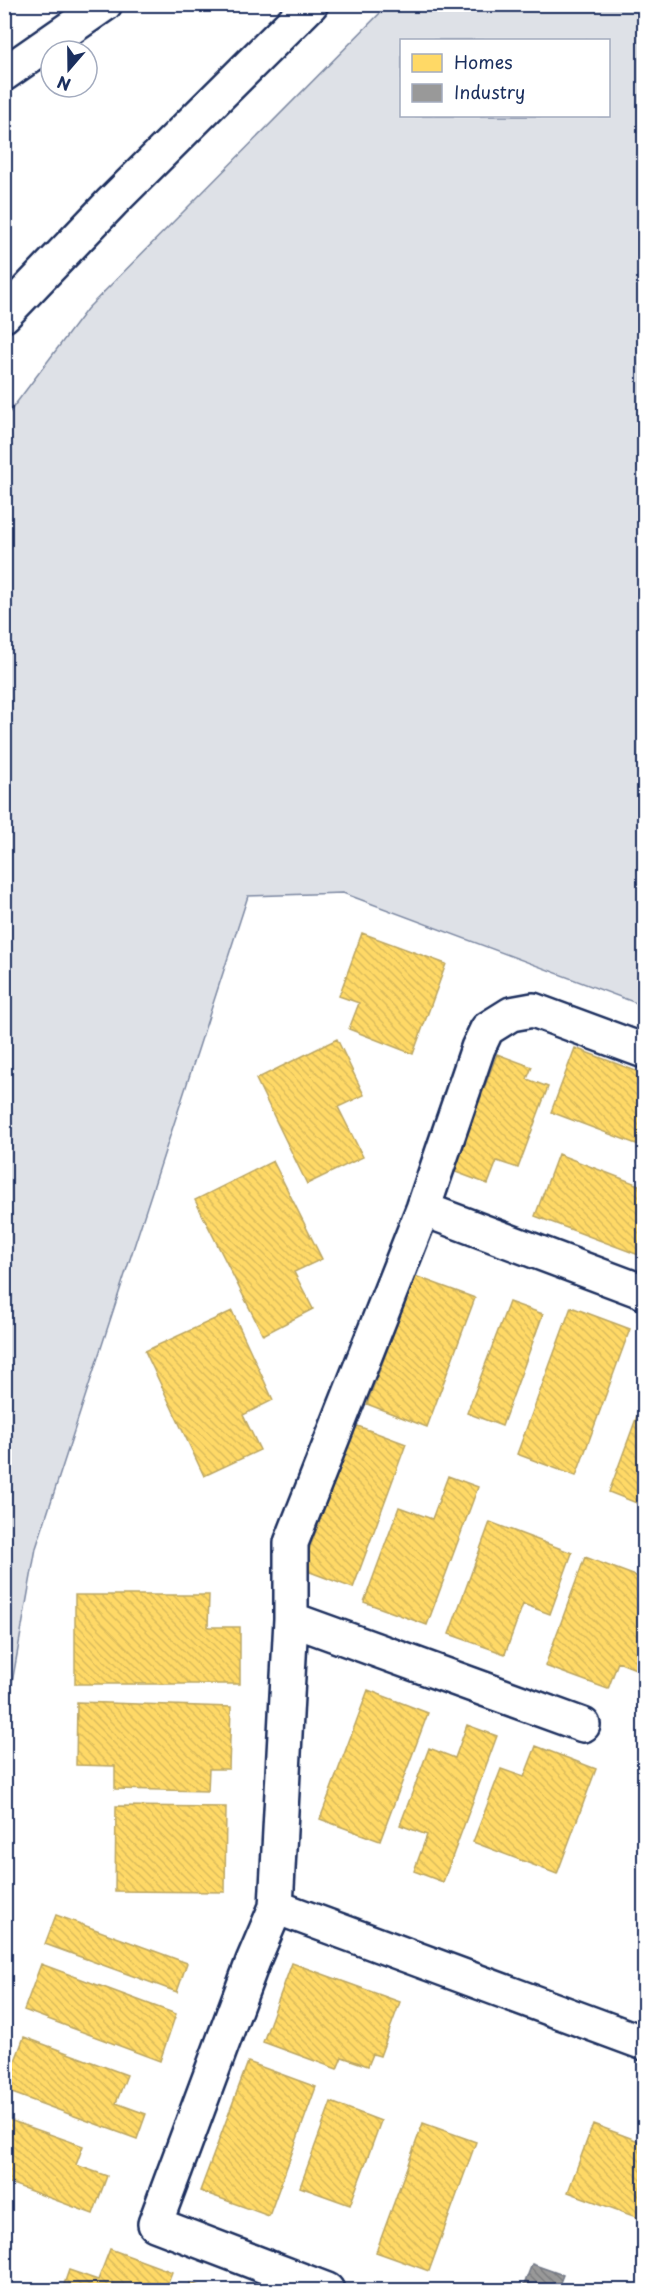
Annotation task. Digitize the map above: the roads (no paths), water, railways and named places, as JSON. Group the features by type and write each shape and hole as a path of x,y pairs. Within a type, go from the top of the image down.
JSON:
{"main road":[{"path":"4,74 105,4"},
{"path":"4,315 112,202 311,4"},
{"path":"327,2290 155,2224 253,1960 276,1907 291,1619 291,1543 423,1209 478,1048 487,1029 511,1014 533,1010 645,1051"},
{"path":"423,1209 645,1292"},
{"path":"291,1619 583,1725"},
{"path":"276,1907 645,2043"}]}
